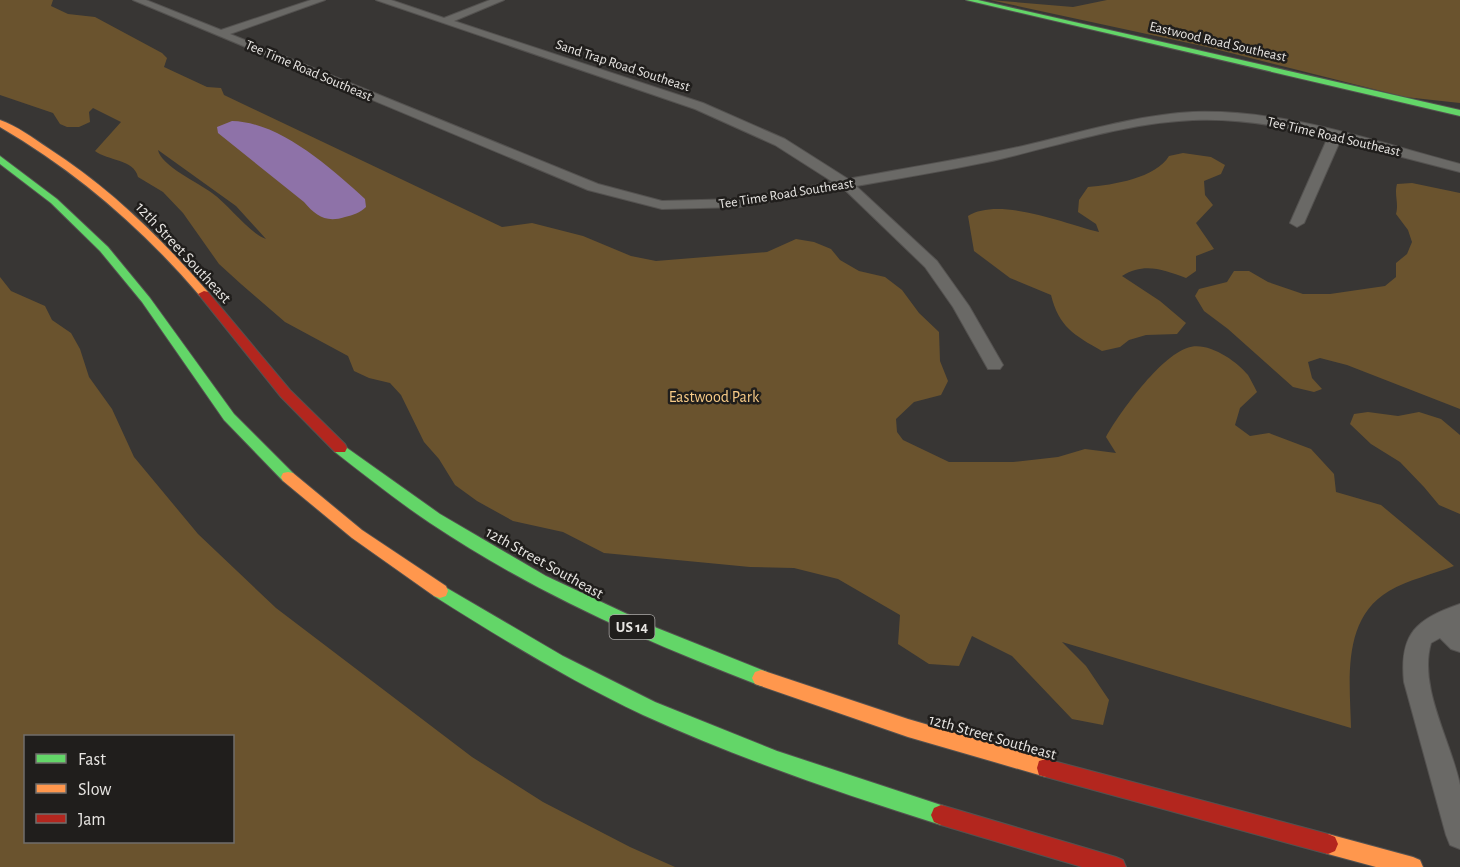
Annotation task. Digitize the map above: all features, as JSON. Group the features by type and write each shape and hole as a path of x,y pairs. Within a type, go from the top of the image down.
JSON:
{"main road":[{"name":"Eastwood Road Southeast","path":"969,0 1460,113"},
{"name":"12th Street Southeast","path":"0,123 73,167 131,217 203,293 289,399 328,437 379,479 429,514 487,551 552,587 638,630 720,664 834,706 978,750 1413,867"},
{"path":"0,159 46,195 98,243 147,303 228,415 289,478 366,540 480,617 547,656 632,700 714,737 925,811 1116,867"}],"street":[{"name":"Tee Time Road Southeast","path":"138,0 593,188 642,201 685,206 739,203 1008,154 1163,118 1202,116 1248,118 1284,123 1336,134 1460,168"},
{"path":"221,33 320,0"},
{"name":"Sand Trap Road Southeast","path":"381,0 718,114 780,142 845,183 888,219 931,264 961,306 994,365"},
{"path":"444,21 499,0"},
{"path":"1297,223 1336,134"},
{"path":"1460,641 1450,619 1421,636 1414,659 1417,682 1460,835"}],"green space":[{"name":"Eastwood Park","path":"0,0 53,0 51,6 68,14 95,17 162,53 167,58 164,67 207,87 221,88 224,95 502,227 532,223 583,236 631,256 656,261 767,252 796,239 814,242 831,249 840,260 859,271 885,277 902,290 919,313 939,332 940,361 948,381 941,395 914,402 896,419 897,432 903,440 949,462 1013,462 1058,457 1085,449 1116,453 1106,437 1142,386 1176,353 1195,346 1211,349 1243,369 1257,392 1240,408 1235,425 1250,436 1269,433 1311,449 1334,474 1336,492 1381,505 1454,566 1412,580 1389,591 1374,603 1363,618 1352,653 1351,728 1062,642 1086,666 1109,700 1103,725 1072,719 1012,656 972,636 959,666 929,664 898,644 900,615 838,579 794,568 750,567 604,553 563,532 513,521 477,501 455,485 439,459 424,442 401,395 390,383 369,378 354,371 348,356 285,322 219,264 183,213 163,192 138,177 136,171 131,167 95,151 121,122 93,108 89,112 90,122 79,127 67,127 60,124 53,113 0,95","holes":["158,150 236,206 266,239 253,231 212,193 173,168"]},
{"path":"990,0 1073,7 1107,0 1460,0 1460,103 1405,97 1207,47"},
{"path":"1183,153 1211,157 1225,165 1221,174 1204,181 1205,195 1213,205 1196,223 1214,249 1196,256 1196,271 1186,278 1162,270 1146,268 1122,276 1160,301 1186,323 1177,334 1146,335 1129,340 1120,347 1102,351 1076,335 1063,323 1051,295 1010,278 974,251 968,216 981,211 1014,210 1099,232 1096,224 1078,212 1079,200 1088,187 1133,179 1154,170 1169,156"},
{"path":"1412,183 1460,193 1460,409 1347,365 1320,358 1308,362 1312,378 1322,389 1314,392 1293,387 1228,329 1204,311 1195,296 1199,289 1227,282 1234,271 1249,271 1268,282 1303,294 1330,294 1385,286 1396,277 1396,263 1407,254 1412,242 1408,230 1396,214 1396,192 1397,184"},
{"path":"0,277 11,291 45,306 52,320 71,333 80,349 89,377 112,409 134,457 198,534 276,608 472,757 543,802 630,847 675,867 0,867"},
{"path":"1368,412 1398,416 1419,412 1441,419 1460,435 1460,514 1439,505 1400,462 1371,444 1350,424 1354,414"}],"shaded area":[{"path":"232,121 250,123 268,129 304,149 365,199 366,207 356,214 338,219 327,219 317,214 218,133 217,127"}],"traffic: fast":[{"path":"969,0 1460,113"},
{"path":"0,159 54,201 104,249 146,300 229,417 288,477"},
{"path":"340,448 435,519 540,581 651,634 761,678"},
{"path":"440,591 557,661 649,708 777,761 941,815"}],"traffic: slow":[{"path":"0,123 57,158 110,199 159,244 204,294"},
{"path":"288,477 357,534 440,591"},
{"path":"761,678 908,728 1046,768"},
{"path":"1328,844 1413,867"}],"traffic: jam":[{"path":"204,294 285,393 340,448"},
{"path":"1046,768 1328,844"},
{"path":"941,815 1116,867"}]}
